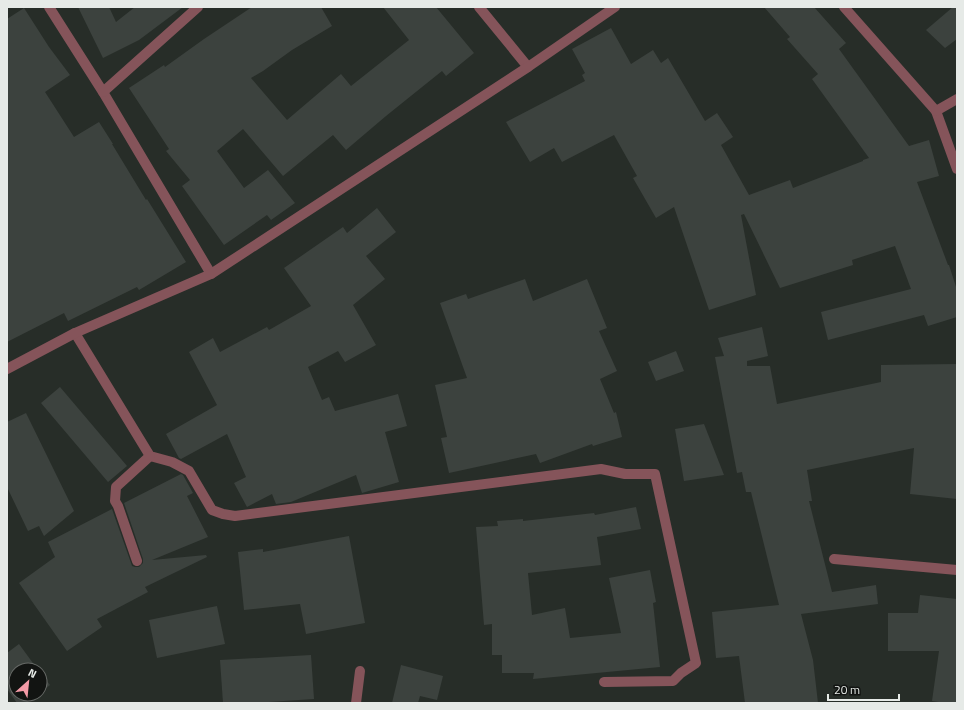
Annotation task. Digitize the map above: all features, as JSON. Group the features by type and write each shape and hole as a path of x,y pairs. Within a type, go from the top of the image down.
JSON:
{"street":[{"path":"49,7 103,92 211,274"},
{"path":"103,92 198,7"},
{"path":"479,7 528,68"},
{"path":"7,369 75,334 211,274 528,68 615,7"},
{"path":"844,7 936,111 957,170"},
{"path":"936,111 957,99"},
{"path":"75,334 150,456 172,462 189,471 212,510 223,514 235,516 601,469 625,474 655,474 696,663 681,673 673,681 604,682"},
{"path":"137,561 115,501 116,487 150,456"},
{"path":"834,559 957,570"},
{"path":"356,703 360,671"}],"building":[{"path":"78,7 109,7 116,22 135,7 183,7 139,40 103,58"},
{"path":"252,7 321,7 332,26 292,50 251,78 287,120 341,74 351,86 409,40 383,7 436,7 474,53 446,76 442,71 346,150 333,135 283,176 243,129 217,151 244,188 268,170 295,203 271,220 267,215 224,245 182,186 190,180 166,151 169,149 129,88 164,65 165,67"},
{"path":"764,7 814,7 846,43 839,49 909,146 929,140 939,176 917,182 957,290 957,317 928,326 924,315 828,340 821,312 911,289 895,246 852,260 853,265 780,288 744,214 741,215 756,295 709,310 674,207 656,218 633,178 637,176 614,135 562,162 554,148 530,162 506,122 585,81 582,75 585,73 572,49 611,28 631,64 653,50 661,63 668,58 705,121 717,113 733,137 721,145 749,195 790,180 793,188 869,158 812,79 818,74 787,39 790,37"},
{"path":"953,7 957,7 957,39 945,48 926,30"},
{"path":"24,8 49,47 70,75 45,92 74,137 99,122 146,200 147,199 186,262 139,290 137,287 68,321 64,313 7,342 7,19"},
{"path":"377,208 396,232 366,256 385,279 353,305 376,345 345,362 338,351 308,367 322,400 329,397 335,411 398,394 407,426 385,432 399,482 362,493 356,475 291,502 276,504 272,494 247,507 234,483 246,477 227,434 181,459 179,458 166,434 217,405 189,352 213,338 220,352 267,327 269,330 311,306 284,268 343,227 347,233"},
{"path":"525,279 533,301 587,279 607,328 599,331 617,371 600,379 614,413 616,412 622,437 593,446 592,444 540,463 536,454 449,473 441,438 447,437 435,385 467,378 440,303 466,294 468,299"},
{"path":"762,327 768,356 747,361 747,366 770,366 777,404 881,382 881,365 957,364 957,499 910,494 914,448 807,470 812,501 809,501 832,592 876,585 878,604 801,614 813,660 818,703 745,703 739,656 716,658 712,612 779,605 751,492 746,492 742,472 737,473 715,357 724,356 718,338"},
{"path":"676,351 684,371 656,381 648,362"},
{"path":"60,387 127,466 108,482 41,403"},
{"path":"26,413 74,511 44,536 39,526 28,531 7,487 7,422"},
{"path":"704,424 724,475 684,481 675,429"},
{"path":"181,474 193,493 187,496 208,537 152,560 206,555 207,557 145,587 148,592 97,619 102,627 67,651 19,583 55,557 48,542 112,509 132,566 139,567 143,563 143,559 124,503"},
{"path":"636,507 641,529 597,537 601,565 528,573 532,615 565,608 570,638 621,633 609,578 650,570 656,602 653,603 660,667 533,679 534,673 502,673 502,655 492,655 492,624 484,625 476,527 498,526 497,521 523,519 523,521 594,513 595,515"},
{"path":"349,536 365,623 306,634 300,604 244,610 238,552 263,549 263,552"},
{"path":"920,595 957,599 957,703 932,701 939,651 888,651 888,613 918,613"},
{"path":"217,606 225,644 157,658 149,620"},
{"path":"19,644 32,662 8,662 8,690 7,689 7,653"},
{"path":"311,655 314,699 254,703 223,703 220,660"},
{"path":"401,665 443,676 437,700 420,696 418,703 392,703"},
{"path":"16,702 27,702 26,703"}]}
